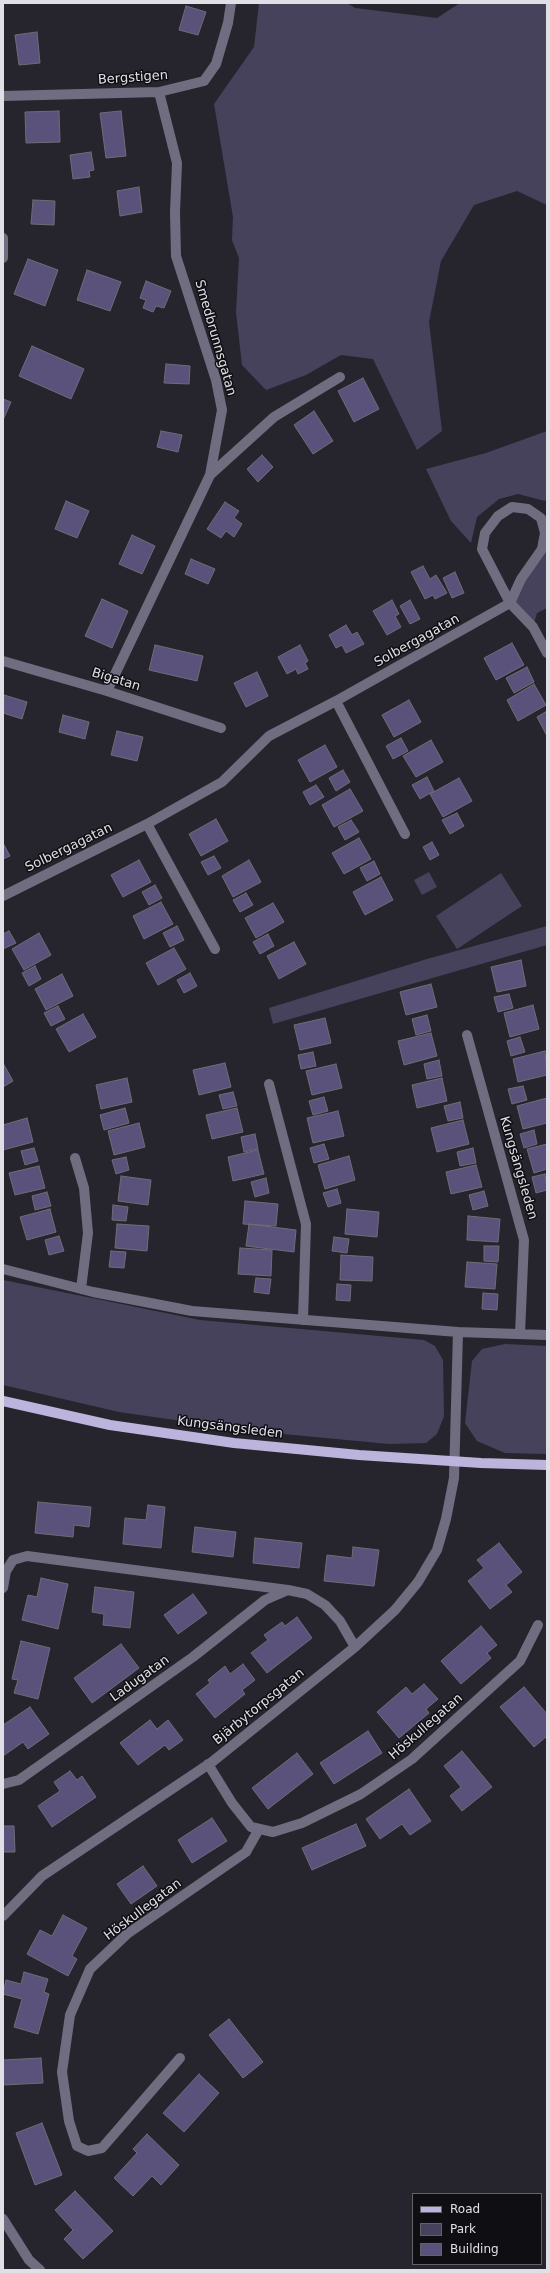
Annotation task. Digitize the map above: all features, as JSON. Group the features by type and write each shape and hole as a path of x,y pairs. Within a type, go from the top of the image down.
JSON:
{"main road":[{"name":"Kungsängsleden","path":"3,1401 110,1425 234,1443 456,1461 547,1465"}],"street":[{"name":"Bergstigen","path":"3,96 159,92 204,81 216,64 228,23 230,3"},
{"name":"Smedbrunnsgatan","path":"107,691 210,475 222,410 216,380 176,256 175,212 177,163 159,92"},
{"path":"3,238 3,258"},
{"path":"210,475 274,417 340,377"},
{"path":"510,603 521,579 542,549 545,533 541,518 528,509 512,507 498,516 485,533 482,549 510,603 533,627 547,653"},
{"name":"Solbergagatan","path":"3,896 147,824 222,782 269,736 336,701 510,603"},
{"name":"Bigatan","path":"3,661 107,691 221,728"},
{"path":"336,701 405,834"},
{"path":"147,824 215,949"},
{"name":"Kungsängsleden","path":"467,1035 524,1240 520,1334"},
{"path":"269,1084 306,1224 303,1320"},
{"path":"75,1158 84,1188 88,1233 81,1289"},
{"path":"3,1269 81,1289 192,1311 458,1332 547,1335"},
{"path":"456,1461 458,1332"},
{"name":"Bjärbytorpsgatan","path":"3,1916 42,1876 208,1764 355,1647 395,1610 418,1582 437,1550 446,1519 456,1461"},
{"path":"3,1588 6,1571 13,1560 26,1556 288,1590 307,1594 325,1604 340,1622 355,1647"},
{"name":"Ladugatan","path":"3,1784 18,1780 69,1746 192,1657 265,1600 288,1590"},
{"name":"Höskullegatan","path":"180,2058 102,2148 88,2151 76,2146 69,2121 62,2072 70,2015 90,1969 127,1934 246,1852 259,1829 273,1832 302,1823 361,1794 412,1759 520,1662 538,1625"},
{"path":"208,1764 232,1803 251,1827 259,1829"},
{"path":"3,2219 29,2260 40,2270"}],"green space":[{"path":"259,3 347,3 355,8 437,18 460,3 547,3 547,205 517,191 474,205 441,261 429,322 442,431 417,450 373,359 341,355 306,375 266,390 242,365 236,312 239,258 232,240 233,217 214,104 254,47"},
{"path":"547,431 547,498 545,501 518,494 499,499 477,517 471,543 451,521 426,469 486,453"},
{"path":"547,537 547,608 537,613 533,627 510,603"},
{"path":"429,872 437,887 422,895 414,880"},
{"path":"501,873 522,906 457,949 436,916"},
{"path":"547,926 547,945 273,1024 269,1008 427,959"},
{"path":"3,1280 200,1320 424,1340 435,1346 443,1360 444,1416 437,1434 426,1443 389,1444 252,1431 119,1412 3,1385"},
{"path":"505,1344 547,1346 547,1454 505,1453 477,1441 465,1423 472,1361 482,1349"}],"building":[{"path":"186,6 206,12 198,35 179,30"},
{"path":"37,32 40,63 19,65 15,35"},
{"path":"59,111 60,142 26,143 25,112"},
{"path":"121,111 126,156 106,158 100,113"},
{"path":"91,152 94,170 89,171 90,177 73,179 70,155"},
{"path":"139,187 142,212 120,216 117,191"},
{"path":"33,200 55,201 54,225 31,224"},
{"path":"28,259 58,270 45,306 14,294"},
{"path":"87,270 121,282 110,311 77,300"},
{"path":"146,281 171,291 164,308 156,306 153,312 143,308 146,300 140,298"},
{"path":"32,346 84,369 71,399 19,376"},
{"path":"166,364 190,366 189,384 164,383"},
{"path":"363,378 379,409 354,422 338,391"},
{"path":"3,399 11,402 3,420"},
{"path":"314,411 333,441 313,454 294,425"},
{"path":"161,431 182,435 178,452 157,447"},
{"path":"262,455 273,467 258,482 247,469"},
{"path":"66,501 89,511 77,538 55,529"},
{"path":"225,502 239,511 234,518 242,524 234,537 226,531 221,538 207,529"},
{"path":"132,535 155,546 142,574 119,564"},
{"path":"191,559 215,569 208,584 185,574"},
{"path":"423,566 430,579 436,575 447,593 435,599 433,595 425,599 411,572"},
{"path":"455,572 464,593 452,598 443,578"},
{"path":"102,599 128,611 112,648 85,636"},
{"path":"392,600 399,614 395,616 401,627 387,635 373,611"},
{"path":"410,600 420,619 410,624 400,606"},
{"path":"346,625 352,635 357,632 364,644 346,653 342,645 336,648 329,635"},
{"path":"512,643 524,665 496,680 484,658"},
{"path":"155,645 203,656 197,681 149,670"},
{"path":"300,645 308,661 305,663 308,669 298,674 296,669 287,674 278,657"},
{"path":"527,667 534,682 514,693 506,678"},
{"path":"257,672 268,696 246,707 234,683"},
{"path":"534,684 546,705 518,721 507,700"},
{"path":"4,695 27,702 22,719 3,713"},
{"path":"409,700 421,722 394,737 382,715"},
{"path":"547,711 547,736 537,717"},
{"path":"63,715 89,722 85,739 59,732"},
{"path":"117,731 143,737 137,761 111,755"},
{"path":"401,738 408,751 393,759 386,746"},
{"path":"431,740 443,762 416,777 403,756"},
{"path":"325,745 337,767 310,782 298,760"},
{"path":"343,770 350,782 336,791 329,778"},
{"path":"427,777 434,791 420,799 412,785"},
{"path":"459,778 472,801 443,817 430,794"},
{"path":"316,785 324,797 310,805 303,792"},
{"path":"350,789 363,811 334,827 322,805"},
{"path":"457,813 464,826 450,834 442,820"},
{"path":"216,819 228,841 201,856 189,834"},
{"path":"351,820 359,832 345,840 338,827"},
{"path":"359,838 371,859 344,874 332,853"},
{"path":"432,842 439,855 430,860 423,847"},
{"path":"3,843 10,856 3,859"},
{"path":"214,856 221,868 208,875 201,862"},
{"path":"139,860 151,882 123,897 111,875"},
{"path":"249,860 261,882 233,897 222,876"},
{"path":"374,861 380,874 367,881 360,868"},
{"path":"381,877 393,900 365,915 353,892"},
{"path":"155,885 162,898 149,905 142,892"},
{"path":"246,893 253,905 240,912 233,900"},
{"path":"161,902 173,924 144,939 133,916"},
{"path":"273,903 284,922 256,938 245,918"},
{"path":"177,926 184,940 170,947 163,933"},
{"path":"9,931 16,943 3,949 3,934"},
{"path":"39,933 51,955 24,970 12,949"},
{"path":"268,934 274,946 260,954 253,942"},
{"path":"294,942 306,964 279,979 267,956"},
{"path":"174,948 186,969 158,985 146,963"},
{"path":"521,960 526,986 497,992 491,967"},
{"path":"35,966 41,979 29,986 22,973"},
{"path":"190,973 197,986 184,993 177,980"},
{"path":"62,974 73,996 46,1010 35,989"},
{"path":"431,984 437,1007 406,1015 400,992"},
{"path":"509,994 513,1008 498,1012 494,997"},
{"path":"533,1005 539,1029 510,1037 504,1013"},
{"path":"58,1006 65,1019 51,1026 44,1013"},
{"path":"83,1014 96,1037 69,1052 56,1029"},
{"path":"427,1015 431,1031 416,1035 412,1019"},
{"path":"325,1018 331,1043 300,1050 294,1025"},
{"path":"431,1033 437,1056 404,1065 398,1041"},
{"path":"520,1037 525,1052 511,1056 507,1041"},
{"path":"545,1051 547,1075 518,1082 513,1059"},
{"path":"313,1052 316,1066 301,1069 298,1055"},
{"path":"439,1060 442,1076 427,1079 424,1064"},
{"path":"3,1063 13,1081 3,1087"},
{"path":"225,1063 231,1087 199,1095 193,1070"},
{"path":"336,1064 342,1088 312,1095 306,1071"},
{"path":"127,1078 132,1102 101,1109 96,1085"},
{"path":"442,1078 447,1101 417,1108 412,1085"},
{"path":"523,1086 527,1100 512,1104 508,1089"},
{"path":"233,1092 237,1106 223,1109 219,1095"},
{"path":"324,1097 328,1111 313,1115 309,1101"},
{"path":"547,1098 547,1123 523,1129 517,1106"},
{"path":"460,1102 463,1118 448,1121 444,1106"},
{"path":"125,1108 129,1123 104,1130 100,1115"},
{"path":"237,1108 243,1132 212,1139 206,1115"},
{"path":"338,1111 344,1136 313,1143 307,1118"},
{"path":"27,1118 33,1142 3,1150 3,1125"},
{"path":"463,1120 469,1144 437,1152 431,1128"},
{"path":"139,1123 145,1147 114,1155 108,1131"},
{"path":"534,1130 537,1144 524,1148 520,1134"},
{"path":"255,1134 258,1149 244,1152 241,1137"},
{"path":"324,1144 329,1159 314,1163 310,1148"},
{"path":"547,1144 547,1169 534,1173 527,1149"},
{"path":"34,1148 38,1161 25,1165 21,1151"},
{"path":"473,1148 476,1163 460,1166 457,1152"},
{"path":"258,1150 264,1174 233,1181 228,1157"},
{"path":"349,1156 355,1180 325,1189 318,1165"},
{"path":"126,1157 129,1170 116,1174 112,1160"},
{"path":"476,1165 482,1187 451,1194 446,1172"},
{"path":"39,1166 45,1188 15,1195 9,1173"},
{"path":"545,1174 547,1190 536,1193 532,1177"},
{"path":"121,1176 151,1180 148,1205 118,1201"},
{"path":"266,1178 269,1193 255,1197 251,1182"},
{"path":"337,1189 341,1203 328,1207 323,1193"},
{"path":"484,1191 488,1206 473,1210 469,1195"},
{"path":"47,1192 51,1206 35,1210 32,1196"},
{"path":"245,1201 278,1204 276,1226 243,1224"},
{"path":"113,1205 128,1207 126,1221 112,1220"},
{"path":"50,1209 56,1232 27,1240 20,1217"},
{"path":"347,1209 379,1212 377,1237 345,1234"},
{"path":"468,1216 500,1219 498,1242 467,1240"},
{"path":"117,1224 149,1226 147,1251 115,1248"},
{"path":"249,1224 296,1230 294,1252 246,1246"},
{"path":"59,1236 64,1251 49,1255 45,1240"},
{"path":"334,1237 349,1239 347,1253 332,1251"},
{"path":"484,1246 499,1246 498,1262 484,1261"},
{"path":"240,1248 272,1250 271,1276 238,1274"},
{"path":"111,1251 126,1252 124,1268 109,1267"},
{"path":"341,1255 373,1257 372,1281 340,1280"},
{"path":"467,1262 497,1264 495,1289 465,1287"},
{"path":"256,1278 271,1279 269,1294 254,1292"},
{"path":"337,1284 351,1285 350,1301 336,1300"},
{"path":"483,1293 498,1294 497,1310 482,1309"},
{"path":"38,1502 91,1507 89,1527 74,1525 73,1537 35,1533"},
{"path":"148,1505 165,1507 161,1548 123,1544 125,1518 146,1520"},
{"path":"195,1527 236,1532 233,1557 192,1552"},
{"path":"255,1538 302,1543 299,1568 253,1563"},
{"path":"499,1543 522,1572 506,1585 512,1592 490,1609 468,1581 484,1568 477,1560"},
{"path":"353,1547 379,1550 374,1586 324,1581 327,1555 352,1558"},
{"path":"41,1578 68,1584 58,1629 22,1620 28,1595 37,1597"},
{"path":"95,1587 134,1592 130,1628 103,1625 104,1614 92,1612"},
{"path":"193,1594 207,1613 178,1634 164,1615"},
{"path":"297,1617 312,1638 267,1673 251,1653 268,1640 264,1635 282,1622 285,1626"},
{"path":"481,1626 497,1645 487,1653 491,1658 461,1684 441,1661"},
{"path":"21,1641 50,1648 38,1699 14,1693 18,1680 12,1679"},
{"path":"121,1644 139,1668 92,1703 74,1678"},
{"path":"243,1664 255,1680 242,1690 245,1694 215,1718 196,1694 210,1683 208,1680 225,1666 230,1674"},
{"path":"424,1684 438,1699 426,1709 429,1713 399,1738 377,1712 406,1687 412,1694"},
{"path":"524,1687 547,1714 547,1736 534,1747 500,1707"},
{"path":"30,1707 49,1734 28,1749 23,1742 3,1756 3,1725"},
{"path":"150,1720 157,1729 168,1720 183,1740 169,1750 165,1745 138,1765 120,1743"},
{"path":"368,1731 382,1753 334,1784 320,1763"},
{"path":"462,1751 492,1787 462,1811 450,1796 461,1787 444,1766"},
{"path":"297,1753 313,1774 268,1809 252,1788"},
{"path":"70,1771 77,1780 82,1776 96,1797 52,1827 38,1806 60,1791 54,1782"},
{"path":"409,1789 431,1821 410,1835 402,1824 380,1839 366,1819"},
{"path":"212,1818 227,1841 192,1863 178,1840"},
{"path":"356,1824 366,1846 312,1870 302,1848"},
{"path":"3,1826 14,1826 15,1852 3,1852"},
{"path":"143,1866 157,1886 131,1904 117,1884"},
{"path":"63,1915 87,1928 72,1956 77,1959 68,1976 27,1954 40,1930 52,1936"},
{"path":"24,1972 48,1979 44,1992 49,1994 38,2034 14,2027 22,1999 3,1994 6,1980 21,1984"},
{"path":"229,2019 263,2062 243,2078 209,2035"},
{"path":"41,2058 43,2083 3,2085 3,2060"},
{"path":"199,2074 219,2093 184,2132 163,2113"},
{"path":"42,2123 62,2175 35,2185 16,2133"},
{"path":"147,2134 179,2165 161,2185 152,2176 133,2196 114,2178 137,2153 133,2149"},
{"path":"75,2191 113,2231 83,2259 64,2239 73,2230 55,2210"}]}
